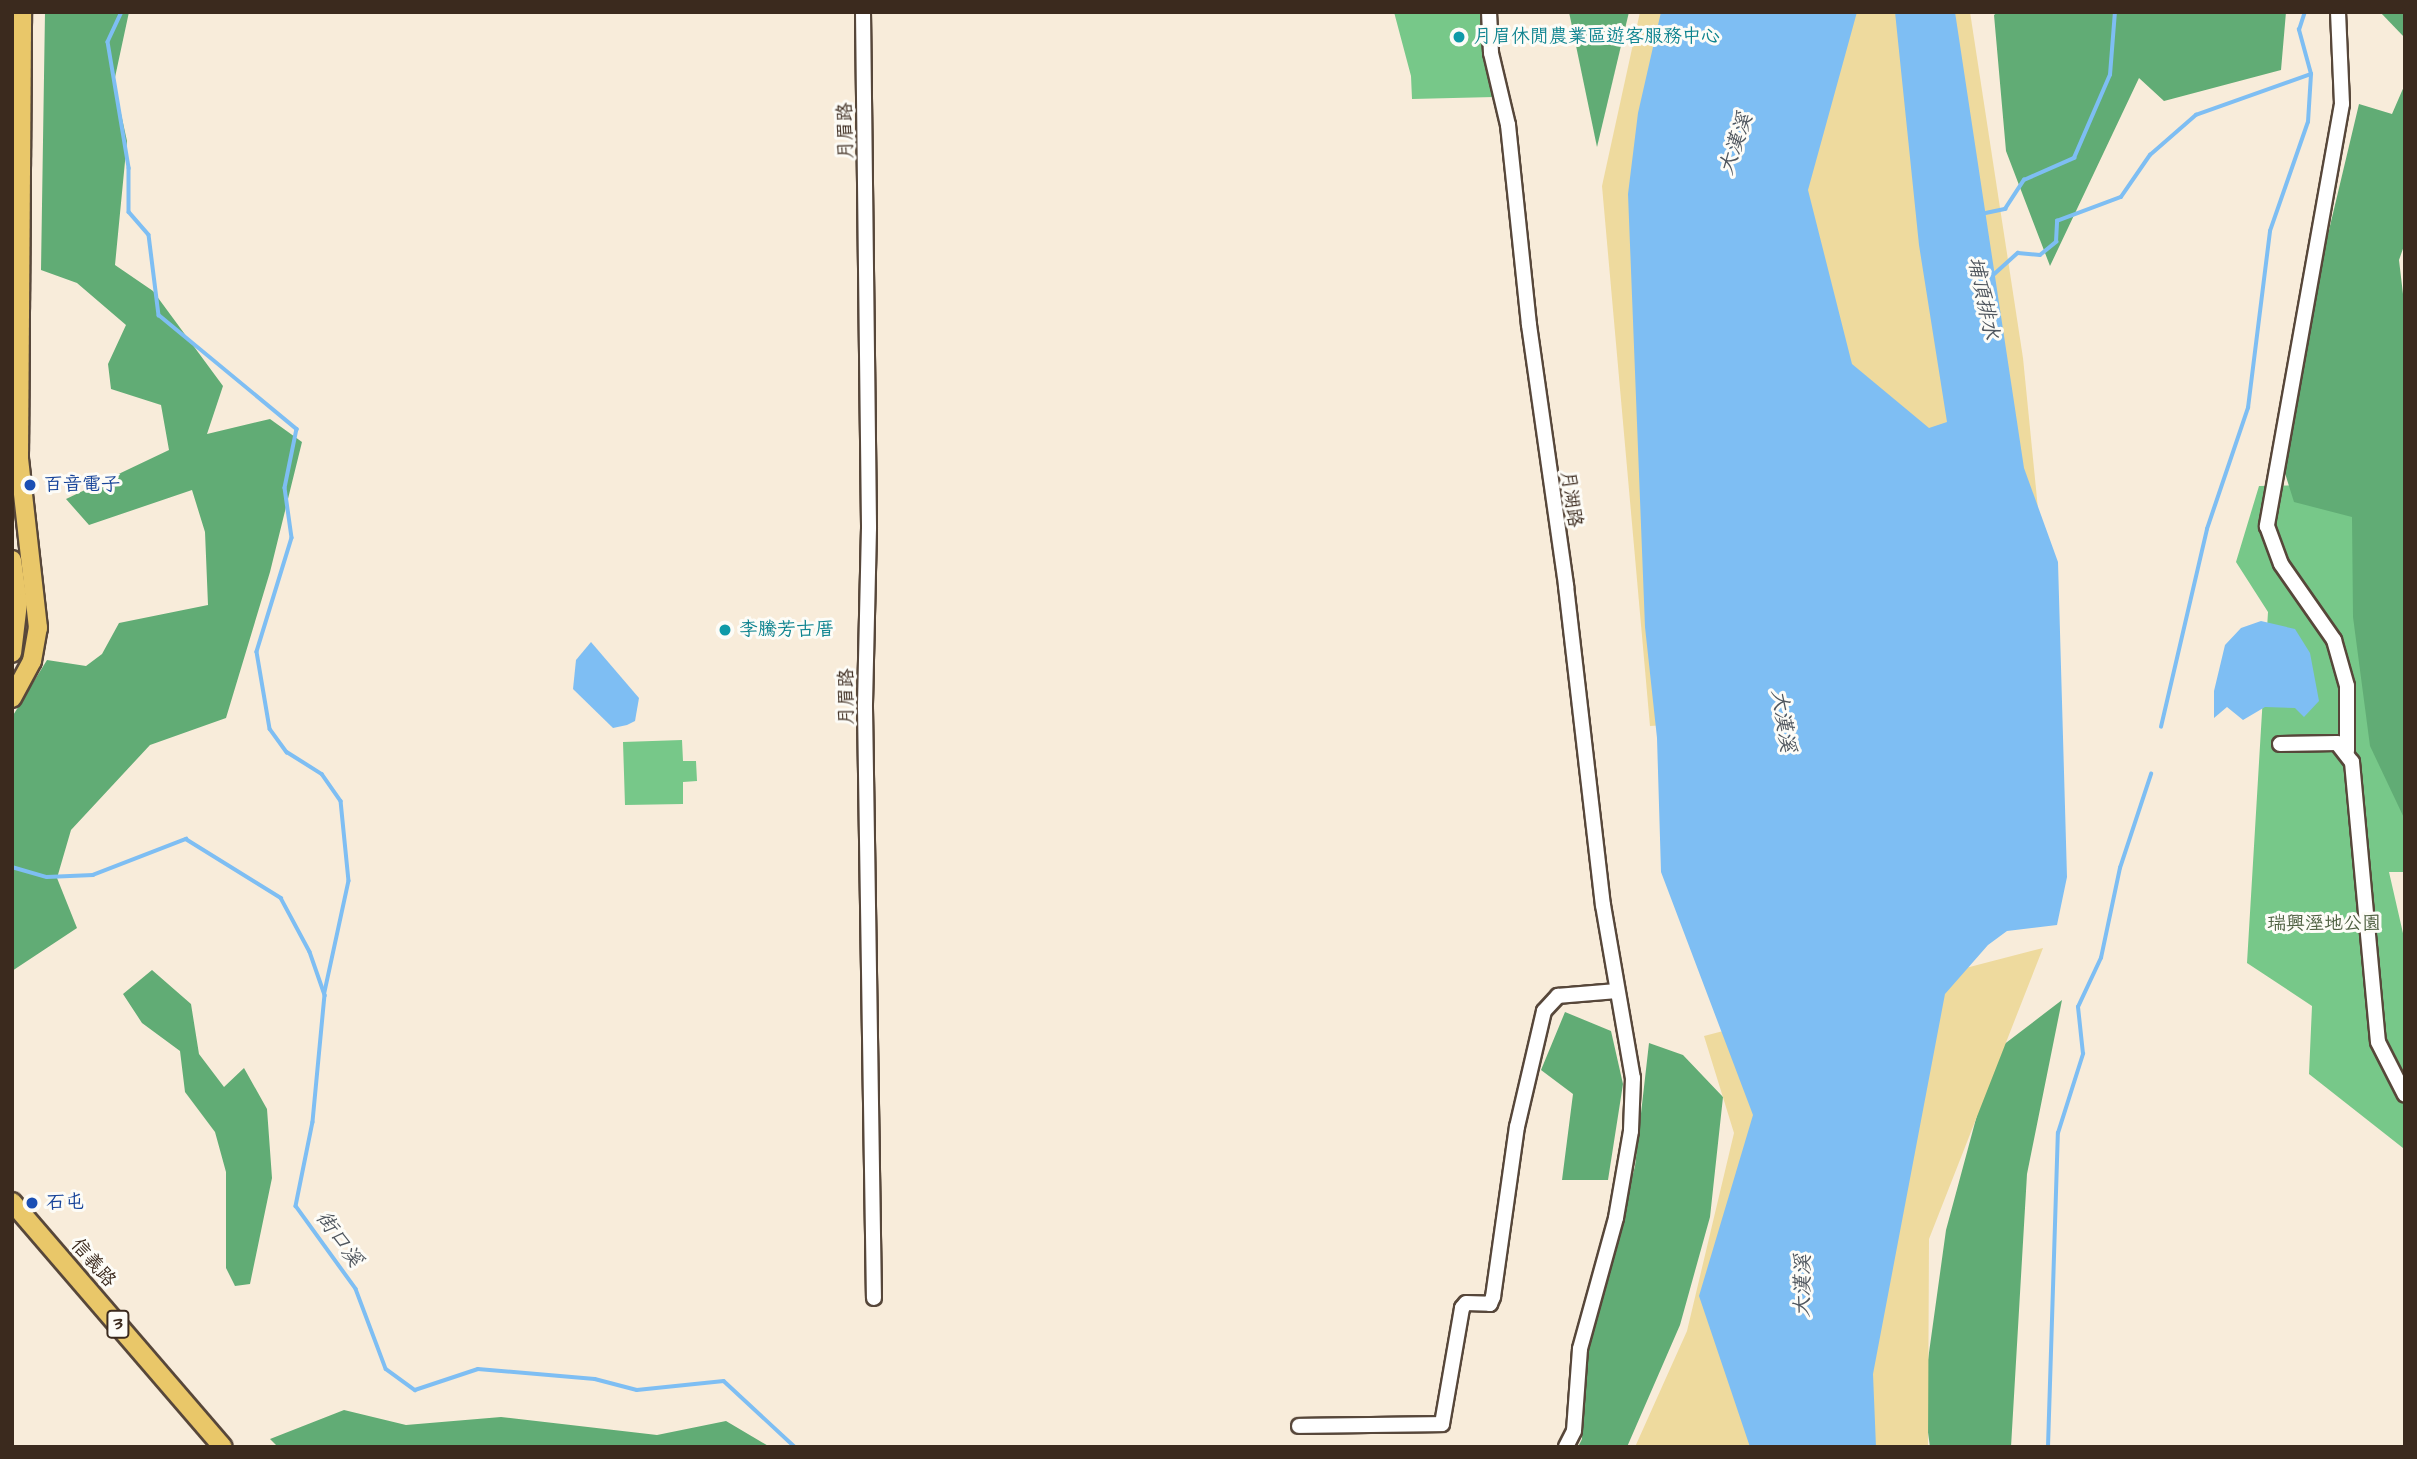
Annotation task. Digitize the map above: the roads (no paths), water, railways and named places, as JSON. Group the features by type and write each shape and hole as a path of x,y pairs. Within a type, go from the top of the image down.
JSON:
{"main road":[{"path":"12,698 32,660 38,628 17,480 18,17"},
{"path":"12,560 18,603 12,653"},
{"name":"信義路","path":"12,1202 223,1447"},
{"name":"信義路","path":"12,1219 208,1447"}],"street":[{"name":"月眉路","path":"863,12 874,1298"},
{"name":"月湖路","path":"1489,12 1491,53 1508,125 1532,352 1616,991 1633,1078 1631,1131 1616,1219 1580,1349 1574,1431 1566,1447"},
{"path":"2338,12 2342,104 2267,526 2281,564 2334,640 2347,686 2347,751 2354,775 2378,1042 2405,1095"},
{"path":"2280,744 2325,742 2347,751"},
{"path":"1299,1426 1443,1424 1462,1308 1466,1303 1490,1304 1493,1297 1517,1127 1544,1011 1558,996 1616,991"}],"water":[{"name":"大漢溪","path":"1661,12 1857,12 1808,190 1852,364 1929,428 1947,422 1919,245 1895,12 1955,12 2024,468 2058,562 2067,877 2057,925 2007,931 1988,945 1945,994 1873,1374 1876,1447 1750,1447 1699,1296 1753,1115 1661,872 1657,738 1645,627 1628,194 1638,113"},
{"path":"2261,621 2295,629 2310,653 2319,701 2304,717 2295,708 2265,707 2243,720 2227,707 2214,718 2214,691 2225,645 2241,628"},
{"path":"591,642 639,698 635,721 627,725 613,728 573,689 576,660"}],"waterway":[{"path":"122,12 108,42 129,168 129,212 149,235 159,315 297,429 285,488 292,538 257,652 270,729 287,752 322,774 341,801 349,881 325,992"},
{"name":"埔頂排水","path":"1981,214 2005,209 2024,180 2074,158 2110,75 2115,12"},
{"path":"2161,727 2207,529 2248,408 2270,231 2308,122 2311,74 2299,30 2305,12"},
{"path":"1991,277 2018,253 2040,255 2056,242 2057,221 2121,197 2150,155 2196,115 2311,74"},
{"path":"2048,1447 2058,1133 2083,1054 2078,1007 2101,958 2120,868 2151,774"},
{"name":"街口溪","path":"12,867 47,877 93,875 186,839 281,898 310,952 325,995 313,1122 296,1206 356,1289 386,1369 415,1390 478,1369 595,1379 637,1390 724,1381 795,1447"}],"place":[{"name":"月眉休閒農業區遊客服務中心","path":"1459,37"},
{"name":"百音電子","path":"30,485"},
{"name":"李騰芳古厝","path":"725,630"},
{"name":"石屯","path":"32,1203"}],"park label":[{"name":"瑞興溼地公園","path":"2324,924"}]}
